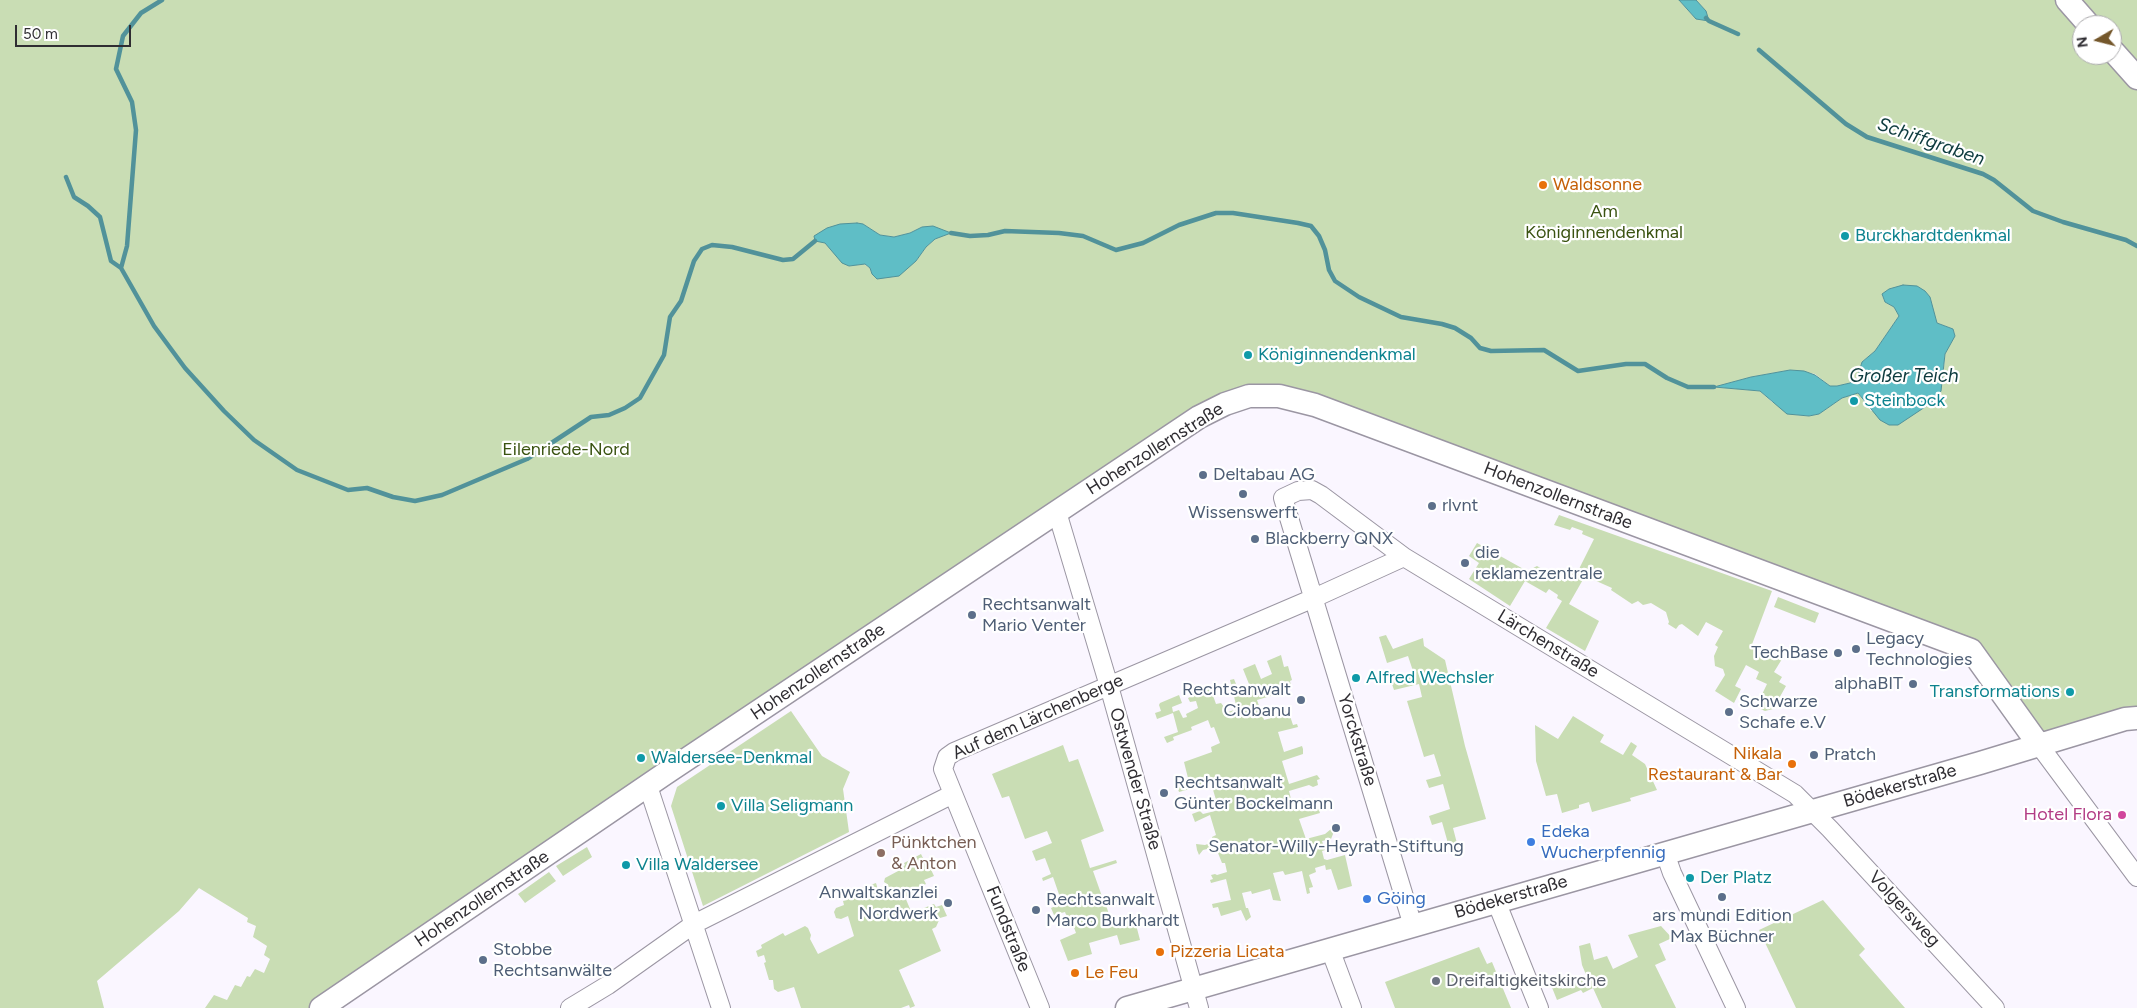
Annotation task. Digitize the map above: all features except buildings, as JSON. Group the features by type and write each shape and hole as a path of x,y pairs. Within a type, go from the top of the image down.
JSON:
{"street":[{"path":"2067,0 2080,15"},
{"path":"2122,61 2137,78"},
{"name":"Hohenzollernstraße","path":"325,1007 648,786 1199,417 1225,404 1249,396 1279,396 1315,405 1972,650 2039,745"},
{"name":"Lärchenstraße","path":"1283,498 1298,491 1312,490 1404,557 1795,794 1812,811"},
{"name":"Yorckstraße","path":"1283,498 1413,926"},
{"name":"Ostwender Straße","path":"1057,512 1109,686 1197,998"},
{"name":"Auf dem Lärchenberge","path":"953,794 943,769 946,757 954,752 1314,598 1404,557"},
{"path":"2137,718 2125,719 2039,745 2137,877"},
{"name":"Bödekerstraße","path":"1127,1008 1197,998 1330,949 2039,745"},
{"path":"648,786 721,1008"},
{"path":"570,1008 608,986 694,924 953,794"},
{"name":"Fundstraße","path":"953,794 1040,1008"},
{"name":"Volgersweg","path":"1812,811 1995,1008"},
{"path":"1665,852 1672,873 1736,1008"},
{"path":"1496,901 1539,1008"},
{"path":"1330,949 1352,1008"}],"green space":[{"name":"Eilenriede-Nord","path":"0,0 1679,0 1696,19 1706,11 1696,0 2137,0 2137,718 2039,745 1971,650 1315,405 1249,396 321,1008 205,1008 214,995 227,1000 235,985 241,987 247,976 250,977 255,969 264,973 270,959 264,955 267,946 253,937 256,926 247,922 248,918 199,888 179,911 97,981 104,1008 0,1008","holes":["863,224 880,235 894,237 910,233 922,227 950,233 935,239 926,247 916,261 872,274 870,268 864,264 849,266 825,243","1917,286 1930,297 1937,323 1953,329 1955,335 1945,354 1943,378 1871,411 1858,393 1842,398 1819,414 1809,416 1797,415 1772,402 1760,391 1715,387 1751,377 1790,370 1815,374 1830,386 1850,383 1857,379 1862,362 1875,351 1899,316 1894,307 1885,302 1882,295 1889,289"]},
{"path":"1559,515 1772,591 1751,647 1782,659 1774,672 1782,677 1779,682 1786,686 1773,709 1765,711 1756,707 1767,684 1756,679 1759,672 1746,665 1735,686 1741,689 1734,703 1715,691 1725,675 1723,669 1715,666 1714,656 1718,647 1715,645 1723,631 1706,622 1698,636 1682,624 1676,629 1668,624 1666,612 1651,603 1643,605 1638,601 1632,604 1611,590 1612,588 1585,576 1569,604 1599,621 1585,651 1546,628 1562,601 1557,598 1558,595 1549,589 1546,593 1525,581 1510,606 1469,579 1479,563 1469,556 1477,543 1527,571 1537,566 1565,582 1574,568 1579,569 1594,539 1582,534 1583,531 1572,527 1570,530 1554,525"},
{"path":"1778,597 1819,613 1815,623 1774,607"},
{"path":"1386,635 1393,649 1423,638 1424,646 1445,660 1465,746 1486,819 1453,828 1459,851 1451,854 1442,822 1432,825 1429,816 1450,809 1443,784 1429,788 1426,780 1441,776 1434,754 1424,757 1407,701 1422,697 1419,684 1394,690 1391,681 1414,674 1408,656 1387,663 1379,637"},
{"path":"1281,655 1284,667 1288,666 1292,680 1290,681 1291,686 1282,688 1281,693 1257,700 1264,720 1278,716 1278,713 1285,711 1289,713 1293,725 1297,724 1298,727 1278,732 1284,752 1302,746 1303,749 1303,754 1282,761 1289,784 1317,775 1320,779 1317,780 1318,785 1313,787 1309,785 1289,791 1294,811 1317,805 1320,813 1299,819 1306,839 1325,834 1331,829 1333,834 1331,839 1322,841 1325,850 1322,851 1324,859 1327,860 1345,855 1352,886 1338,890 1331,869 1326,870 1325,865 1315,868 1316,872 1309,875 1313,887 1309,888 1310,893 1307,894 1302,871 1285,875 1283,871 1273,873 1281,901 1273,900 1270,889 1252,894 1251,891 1242,893 1246,908 1248,908 1251,917 1246,921 1241,910 1221,916 1218,907 1213,908 1212,904 1231,900 1226,879 1211,883 1210,880 1213,879 1211,875 1227,872 1225,863 1222,863 1218,853 1213,854 1211,848 1203,850 1199,855 1197,850 1196,844 1205,845 1213,842 1212,837 1216,835 1210,815 1195,822 1192,814 1200,811 1203,814 1219,810 1211,783 1179,792 1177,786 1189,782 1184,762 1212,752 1211,747 1220,743 1214,727 1211,728 1208,720 1191,727 1192,730 1173,737 1174,740 1167,743 1164,737 1178,732 1173,713 1157,719 1155,713 1161,711 1160,703 1179,695 1182,703 1172,707 1173,712 1179,710 1183,718 1187,717 1186,714 1198,708 1196,701 1190,702 1188,698 1218,685 1219,689 1212,693 1216,704 1221,703 1228,712 1237,709 1230,680 1234,679 1238,689 1249,684 1243,669 1255,664 1261,679 1272,674 1267,661"},
{"path":"791,711 822,756 850,772 843,789 849,832 703,906 671,806 677,787"},
{"path":"1573,716 1604,735 1600,742 1623,755 1631,742 1637,746 1632,755 1645,764 1657,790 1630,798 1631,801 1592,812 1589,802 1579,805 1579,808 1562,813 1557,794 1546,796 1536,761 1535,725 1558,739"},
{"path":"1063,745 1069,762 1078,759 1104,831 1081,840 1090,868 1116,860 1117,863 1093,871 1104,902 1127,895 1128,898 1106,905 1112,924 1134,917 1140,940 1120,945 1117,935 1089,943 1092,954 1068,961 1060,940 1076,933 1072,922 1069,923 1065,912 1054,915 1051,908 1062,903 1053,877 1043,881 1042,878 1051,874 1045,858 1036,861 1032,851 1052,843 1047,831 1025,839 1009,796 1002,798 992,774"},
{"path":"587,847 592,857 563,876 556,866"},
{"path":"921,854 924,860 926,859 934,876 924,880 926,884 914,890 915,893 905,897 913,916 925,912 924,908 934,904 936,907 942,905 947,916 940,918 936,927 932,929 941,951 899,970 915,1006 910,1008 909,1005 901,1008 801,1008 794,987 778,992 774,989 773,980 769,980 764,963 766,962 764,955 758,957 756,951 762,948 761,945 783,933 785,936 805,926 808,928 811,935 810,939 818,954 854,936 848,916 841,919 836,918 834,912 836,908 844,905 843,901 858,896 856,890 876,883 879,893 890,890 884,882 885,878 900,870 905,865 904,863"},
{"path":"549,872 556,881 525,903 518,894"},
{"path":"1823,900 1865,949 1859,955 1905,1008 1796,1008 1759,930"},
{"path":"1661,926 1672,938 1659,944 1666,960 1655,965 1676,1008 1602,1008 1593,988 1583,993 1581,990 1557,1000 1549,980 1556,976 1562,989 1587,977 1582,965 1579,946 1590,943 1594,960 1607,956 1613,969 1638,957 1628,935"},
{"path":"1479,947 1487,964 1492,962 1511,1008 1395,1008 1385,982"}],"water":[{"path":"1679,0 1696,0 1706,11 1709,21 1696,19"},
{"path":"840,224 863,224 880,235 894,237 910,233 922,227 933,226 951,233 935,239 926,247 916,261 899,276 877,279 865,264 849,266 842,263 825,243 815,241 814,236 827,228"},
{"name":"Großer Teich","path":"1903,285 1917,286 1925,291 1930,297 1937,323 1953,329 1955,336 1945,354 1941,391 1934,401 1898,425 1889,425 1880,420 1858,393 1842,398 1819,414 1809,416 1787,414 1760,391 1714,387 1751,377 1790,370 1804,371 1815,375 1830,386 1850,383 1857,379 1862,362 1875,351 1899,316 1894,307 1885,302 1882,294 1889,289"}],"waterway":[{"path":"162,0 141,13 123,36 116,69 132,102 136,130 127,246 121,268 154,326 185,368 224,411 254,440 297,470 348,490 367,488 393,497 415,501 442,495 527,459 591,417 609,415 625,408 640,398 664,355 670,317 681,301 694,261 702,249 712,245 732,247 783,260 793,259 815,241"},
{"name":"Schiffgraben","path":"1706,18 1738,34"},
{"name":"Schiffgraben","path":"1759,50 1846,124 1867,137 1983,174 1994,180 2033,211 2063,222 2126,240 2137,246"},
{"path":"66,177 74,197 100,217 111,261 121,268"},
{"path":"951,233 970,236 988,235 1005,231 1059,233 1083,236 1116,250 1143,243 1179,225 1216,213 1233,213 1298,223 1311,226 1319,236 1325,250 1329,270 1335,281 1359,297 1401,317 1455,328 1471,338 1480,348 1491,351 1544,350 1578,371 1626,364 1645,364 1667,378 1688,387 1714,387"}],"place":[{"name":"Waldsonne","path":"1543,185"},
{"name":"Burckhardtdenkmal","path":"1845,236"},
{"name":"Königinnendenkmal","path":"1248,355"},
{"name":"Steinbock","path":"1854,401"},
{"name":"Deltabau AG","path":"1203,475"},
{"name":"Wissenswerft","path":"1243,494"},
{"name":"rlvnt","path":"1432,506"},
{"name":"Blackberry QNX","path":"1255,539"},
{"name":"die reklamezentrale","path":"1465,563"},
{"name":"Rechtsanwalt Mario Venter","path":"972,615"},
{"name":"Legacy Technologies","path":"1856,649"},
{"name":"TechBase","path":"1838,653"},
{"name":"Alfred Wechsler","path":"1356,678"},
{"name":"alphaBIT","path":"1913,684"},
{"name":"Transformations","path":"2070,692"},
{"name":"Rechtsanwalt Ciobanu","path":"1301,700"},
{"name":"Schwarze Schafe e.V","path":"1729,712"},
{"name":"Pratch","path":"1814,755"},
{"name":"Waldersee-Denkmal","path":"641,758"},
{"name":"Nikala Restaurant & Bar","path":"1792,764"},
{"name":"Rechtsanwalt Günter Bockelmann","path":"1164,793"},
{"name":"Villa Seligmann","path":"721,806"},
{"name":"Hotel Flora","path":"2122,815"},
{"name":"Senator-Willy-Heyrath-Stiftung","path":"1336,828"},
{"name":"Edeka Wucherpfennig","path":"1531,842"},
{"name":"Pünktchen & Anton","path":"881,853"},
{"name":"Villa Waldersee","path":"626,865"},
{"name":"Der Platz","path":"1690,878"},
{"name":"ars mundi Edition Max Büchner","path":"1722,897"},
{"name":"Göing","path":"1367,899"},
{"name":"Anwaltskanzlei Nordwerk","path":"948,903"},
{"name":"Rechtsanwalt Marco Burkhardt","path":"1036,910"},
{"name":"Pizzeria Licata","path":"1160,952"},
{"name":"Stobbe Rechtsanwälte","path":"483,960"},
{"name":"Le Feu","path":"1075,973"},
{"name":"Dreifaltigkeitskirche","path":"1436,981"}],"park label":[{"name":"Am Königinnendenkmal","path":"1604,222"}]}
